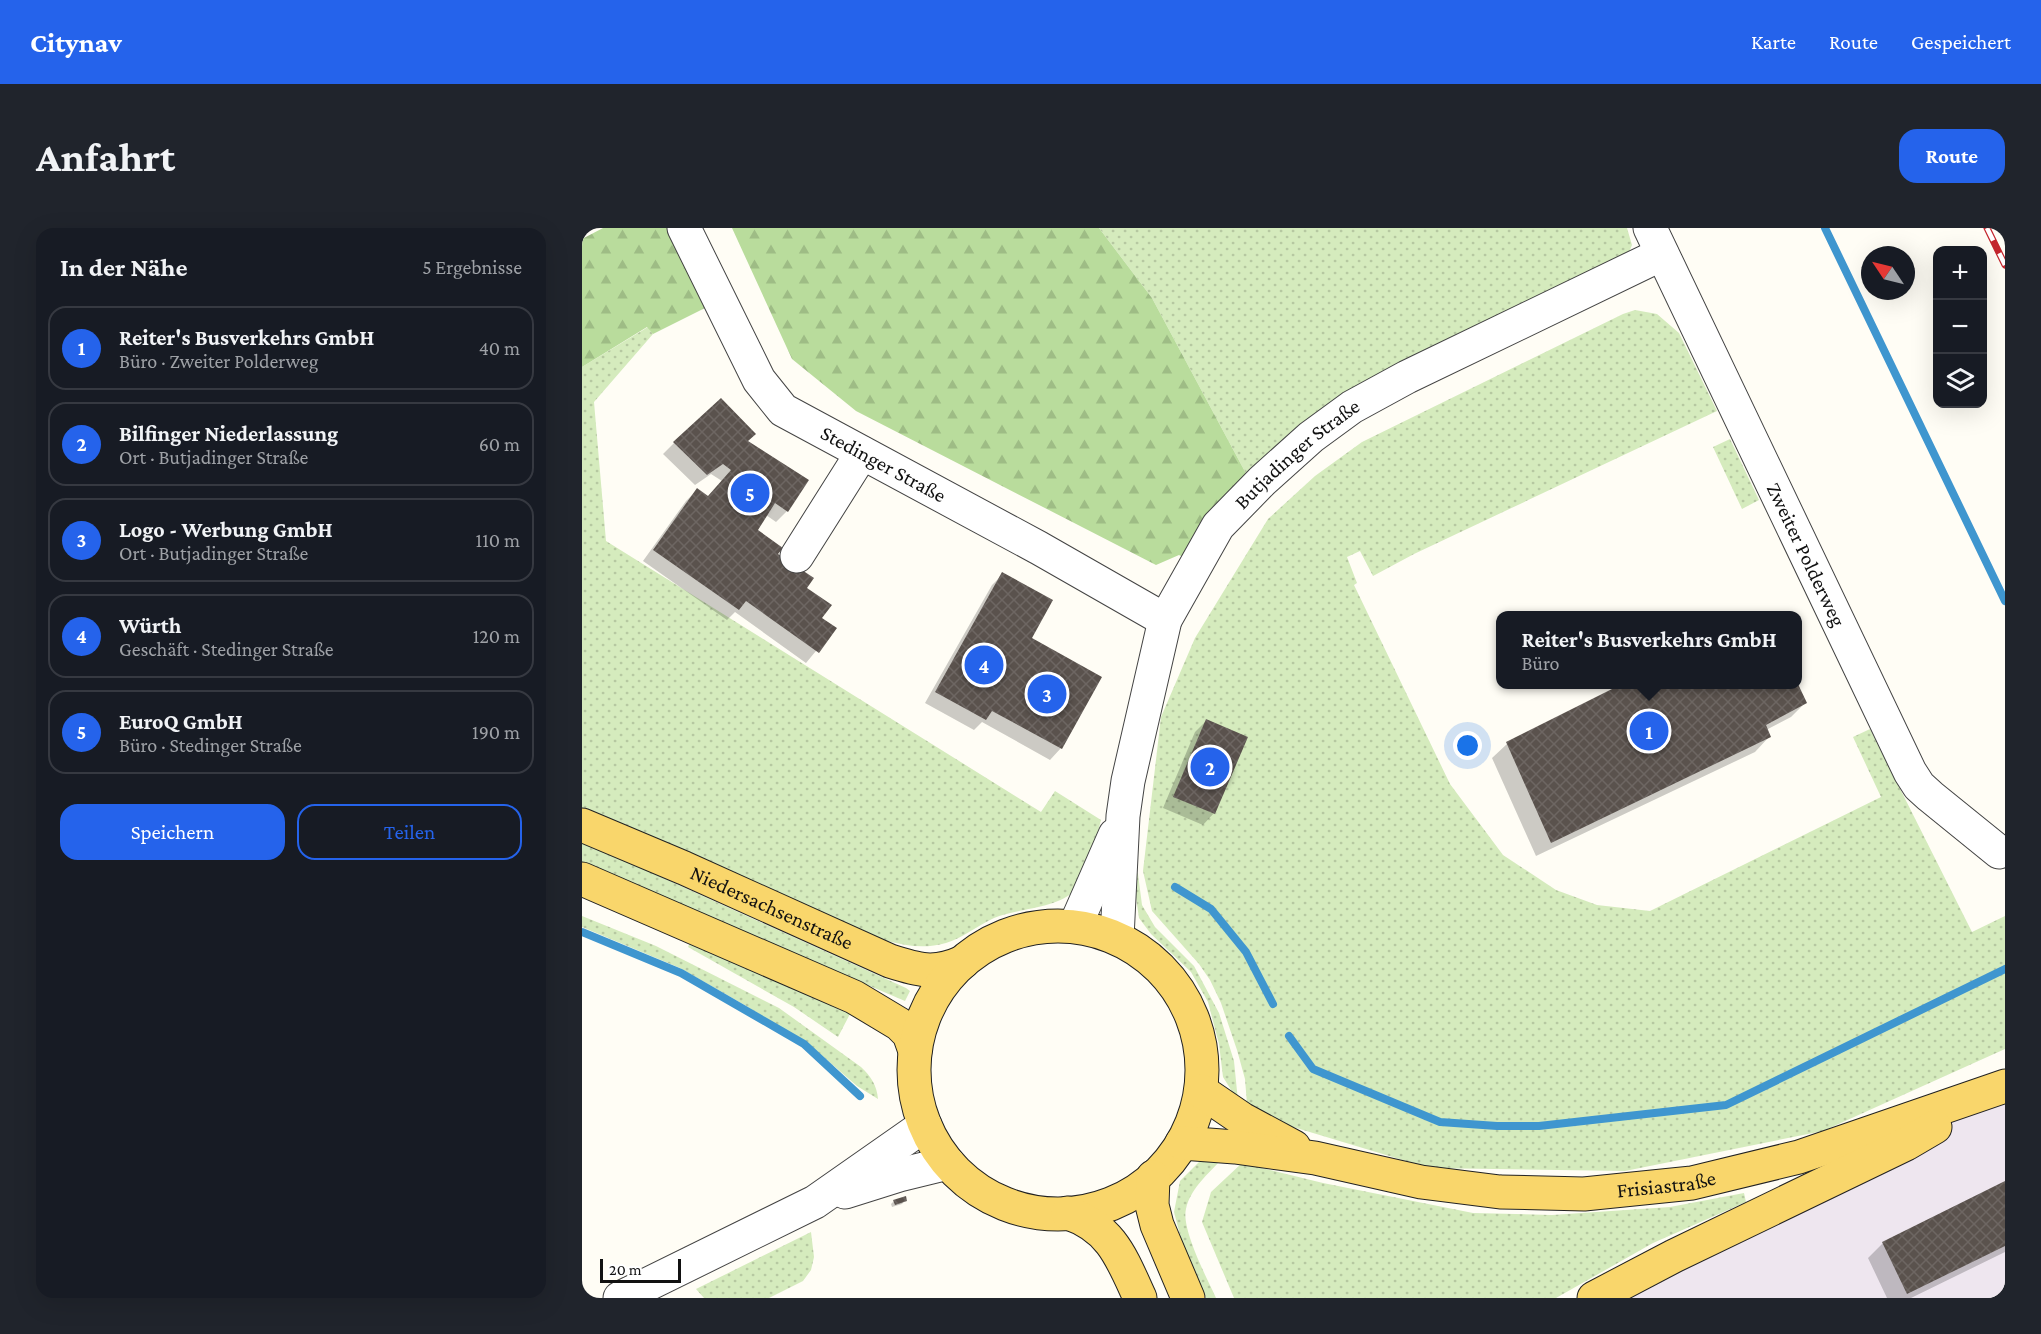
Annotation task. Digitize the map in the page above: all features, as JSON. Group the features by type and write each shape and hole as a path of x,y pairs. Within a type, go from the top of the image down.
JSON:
{"main road":[{"name":"Niedersachsenstraße","path":"582,825 684,868 890,961 924,971 943,969 963,962"},
{"path":"582,879 854,997 899,1023 909,1034 915,1051"},
{"name":"Niedersachsenstraße","path":"1043,926 1090,928 1117,938 1139,950 1157,964 1171,979 1189,1009 1200,1043 1202,1065 1201,1091 1195,1118 1171,1160 1154,1177 1140,1188 1109,1204 1084,1211 1055,1215 1027,1211 997,1200 967,1181 948,1163 934,1145 925,1125 914,1080 915,1051 923,1019 949,975 977,951 997,939 1022,930 1043,926"},
{"path":"1594,1298 1664,1261 1906,1144 2000,1088"},
{"name":"Frisiastraße","path":"1182,1143 1235,1147 1315,1158 1421,1182 1500,1192 1584,1194 1692,1183 1799,1157 2000,1088"},
{"name":"Frisiastraße","path":"1201,1091 1242,1119 1315,1158"},
{"path":"1154,1177 1152,1204 1157,1226 1188,1298"},
{"name":"Niedersachsenstraße","path":"1068,1213 1090,1222 1107,1236 1125,1263 1140,1298"}],"street":[{"name":"Stedinger Straße","path":"684,228 759,380 783,410 1039,548 1165,620"},
{"name":"Butjadinger Straße","path":"1117,938 1123,816 1130,770 1165,620 1218,526 1262,481 1311,437 1352,407 1656,241"},
{"name":"Zweiter Polderweg","path":"1656,241 1910,772 1919,786 1930,796 1999,852"},
{"path":"797,556 862,453"},
{"name":"Butjadinger Straße","path":"1074,926 1123,816"},
{"path":"815,1202 925,1125"},
{"path":"620,1298 815,1202 899,1175 948,1163"}],"shaded area":[{"path":"2005,1086 2005,1298 1594,1298"}],"green space":[{"path":"603,228 667,228 707,307 653,334 647,327 582,367 582,239"},
{"path":"732,228 1099,228 1152,298 1250,481 1187,559 1179,555 1156,565 856,411 792,359"},
{"path":"1099,228 1627,228 1632,245 1624,264 1250,481 1152,298"},
{"path":"1635,310 1657,314 1679,333 1717,411 1414,554 1373,576 1360,551 1347,557 1357,583 1354,585 1450,784 1503,855 1556,890 1597,905 1650,911 1881,797 1853,737 1870,729 1972,932 2005,916 2005,1049 1823,1131 1625,1171 1429,1168 1253,1115 1247,1104 1245,1079 1221,1003 1199,964 1152,911 1143,871 1161,717 1195,638 1268,519 1315,476 1362,442"},
{"path":"648,327 653,334 594,402 606,541 1041,812 1055,791 1101,820 1085,873 1081,882 1069,896 1049,904 994,918 946,943 923,946 902,944 887,941 582,808 582,367"},
{"path":"1730,439 1759,500 1742,509 1713,447"},
{"path":"582,843 910,991 905,1001 582,863"},
{"path":"1135,870 1138,874 1142,905 1155,927 1194,966 1219,1013 1234,1061 1238,1101 1223,1077 1219,1044 1208,1002 1191,972 1151,934 1139,918"},
{"path":"582,916 656,946 779,1008 861,1067 873,1082 878,1099 857,1086 811,1046 748,1007 680,968 582,927"},
{"path":"690,943 850,1014 838,1037 794,1007 688,947"},
{"path":"1218,1159 1218,1163 1204,1178 1188,1202 1185,1218 1191,1241 1216,1298 1206,1298 1184,1250 1174,1212 1180,1181 1199,1162"},
{"path":"1242,1163 1323,1183 1473,1213 1552,1215 1670,1207 1744,1193 1746,1202 1653,1243 1556,1298 1234,1298 1202,1222 1211,1192"},
{"path":"811,1232 814,1257 811,1270 803,1281 769,1298 704,1298 696,1289"}],"building":[{"path":"721,398 756,434 748,441 809,480 788,512 775,503 758,530 783,548 778,554 814,578 807,588 832,605 822,618 837,628 819,653 746,601 739,610 653,550 697,488 708,496 731,470 723,464 707,475 673,442"},
{"path":"1002,572 1053,600 1032,638 1102,677 1062,749 992,711 986,720 935,692"},
{"path":"1612,689 1800,689 1807,703 1766,725 1771,737 1551,843 1506,742"},
{"path":"1206,719 1248,737 1215,814 1173,797"},
{"path":"2005,1181 2005,1246 1907,1294 1882,1242"},
{"path":"906,1196 907,1201 895,1205 893,1200"}],"waterway":[{"path":"1825,228 2005,601"},
{"path":"1175,887 1211,909 1246,952 1273,1004"},
{"path":"582,932 681,973 804,1044 860,1096"},
{"path":"1289,1036 1313,1069 1440,1122 1539,1126 1726,1105 2005,969"}],"railway":[{"path":"1987,228 2005,265"}],"place":[{"name":"EuroQ GmbH","path":"750,493"},
{"name":"Würth","path":"984,665"},
{"name":"Logo - Werbung GmbH","path":"1047,694"},
{"name":"Reiter's Busverkehrs GmbH","path":"1649,731"},
{"name":"Bilfinger Niederlassung","path":"1210,767"}]}
